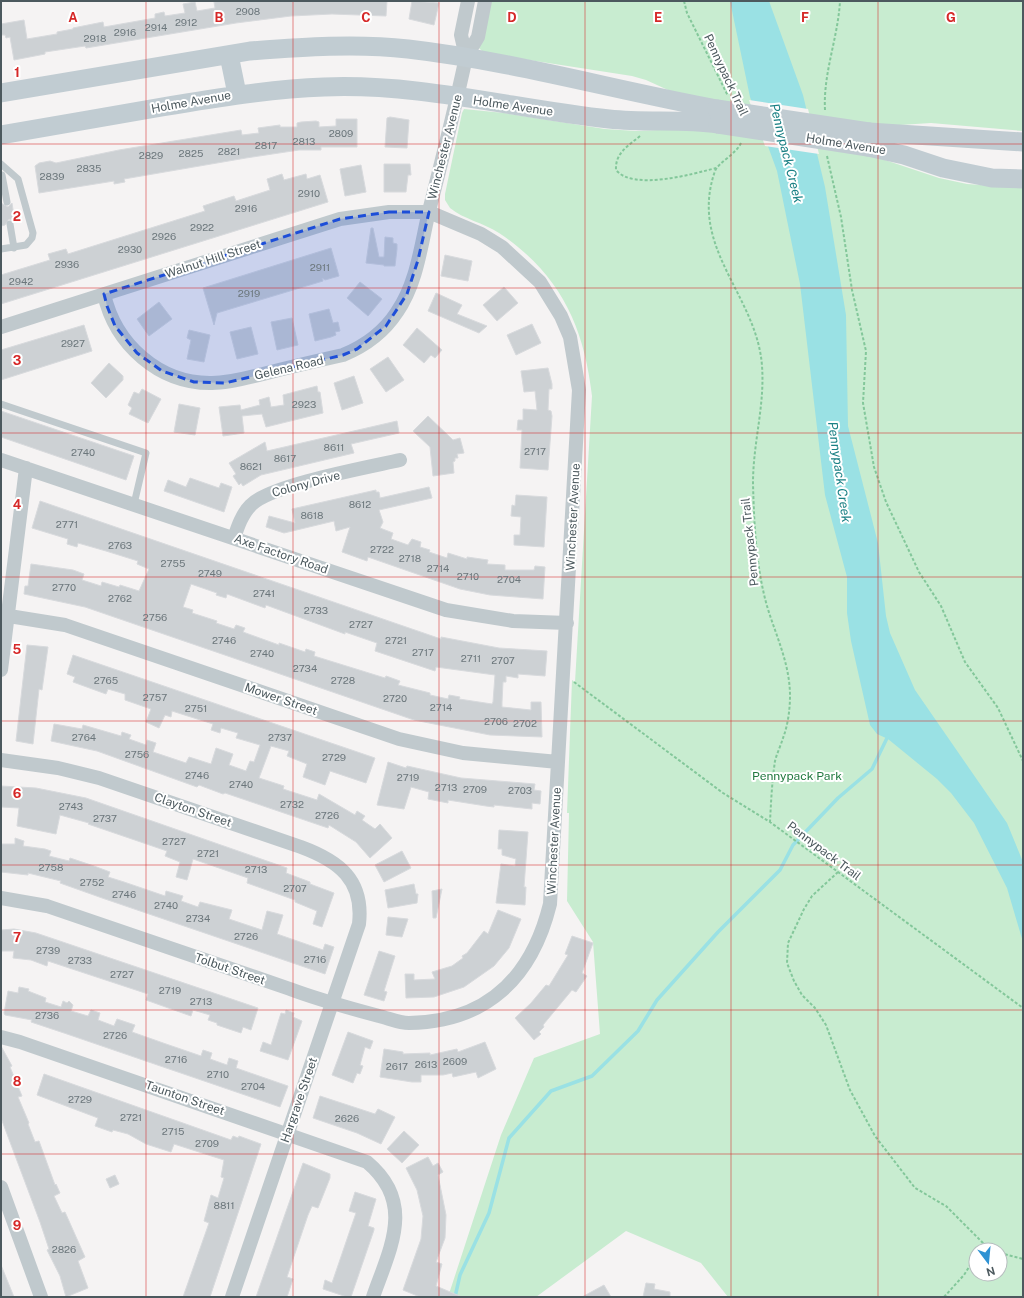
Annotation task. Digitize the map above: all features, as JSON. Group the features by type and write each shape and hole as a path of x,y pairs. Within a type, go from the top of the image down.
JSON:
{"main road":[{"name":"Holme Avenue","path":"1,93 250,51 284,48 369,46 407,49 466,57 657,98 868,140 1023,142"},
{"path":"229,55 237,94"},
{"name":"Holme Avenue","path":"1,135 237,94 325,87 375,88 458,97 610,119 695,121 722,111"},
{"name":"Holme Avenue","path":"868,140 904,155 943,168 992,178 1023,179"}],"street":[{"name":"Winchester Avenue","path":"466,57 461,35 468,1"},
{"name":"Winchester Avenue","path":"461,1015 489,1000 518,975 533,953 544,927 550,904 579,390 570,337 551,299 540,282 523,264 502,247 481,234 429,212 458,97 466,57 478,37 485,1"},
{"name":"Walnut Hill Street","path":"1,326 340,218 389,212 429,212"},
{"name":"Gelena Road","path":"104,294 115,326 136,353 162,371 194,382 226,383 343,355 357,349 373,338 398,312 407,294 418,260 429,212"},
{"name":"Axe Factory Road","path":"1,460 446,610 513,621 567,623"},
{"name":"Colony Drive","path":"234,538 243,515 251,504 264,495 283,488 400,460"},
{"path":"1,670 26,468"},
{"name":"Mower Street","path":"8,616 65,625 399,739 463,753 493,757 541,759 558,762"},
{"name":"Clayton Street","path":"1,760 58,768 99,778 321,854 346,872 354,885 359,902"},
{"name":"Tolbut Street","path":"1,898 47,906 332,1004 406,1023 444,1019 461,1015"},
{"name":"Hargrave Street","path":"232,1297 360,924 359,902"},
{"name":"Taunton Street","path":"1,1037 20,1042 288,1133 367,1162 377,1170 392,1191 396,1226 373,1297"},
{"path":"1,1187 41,1297"}],"lane":[{"path":"1,164 18,179 33,233 32,238 26,245 1,249"},
{"path":"7,202 2,175 12,173"},
{"path":"10,224 14,248"},
{"path":"1,404 146,453 134,504"}],"path":[{"name":"Pennypack Trail","path":"684,1 722,111"},
{"path":"824,116 824,94 838,27 840,1"},
{"path":"640,136 622,151 615,160 616,170 628,178 651,180 678,178 716,168 739,148 744,137"},
{"path":"827,155 841,217 852,290 866,351 863,403 874,467 886,502 919,572 941,606 965,662 998,708 1023,761"},
{"name":"Pennypack Trail","path":"716,168 710,185 710,211 713,241 726,273 756,332 762,365 763,395 756,434 753,482 757,551 767,607 786,663 790,695 784,736 775,760 770,822 1023,1008"},
{"path":"564,675 723,793 770,822"},
{"path":"838,872 812,896 804,908 788,943 788,962 794,981 802,995 815,1008 826,1025 850,1090 875,1136 915,1188 946,1206 979,1242"},
{"path":"1008,1255 1023,1259"},
{"path":"944,1297 968,1269"}],"highlighted area":[{"path":"389,212 429,212 418,260 407,294 386,326 357,349 343,355 225,383 194,382 162,371 137,353 115,326 107,306 104,294 340,219"}],"green space":[{"name":"Pennypack Park","path":"488,1 1023,1 1023,131 931,123 884,126 873,156 939,178 967,184 1023,188 1023,1297 728,1297 701,1263 626,1231 536,1297 448,1297 501,1135 534,1058 600,1034 593,942 567,901 569,813 567,813 572,680 575,682 592,396 583,346 565,303 553,283 538,265 520,249 487,226 455,212 450,208 445,200 462,113 464,109 504,113 605,129 636,131 658,130 705,100 668,90 646,80 632,76 484,53 479,48"}],"water":[{"name":"Pennypack Creek","path":"730,1 769,1 803,95 825,187 846,315 848,426 878,543 886,616 890,633 915,690 1007,823 1023,862 1023,942 1007,888 974,823 951,793 937,779 888,739 877,734 870,725 851,641 847,613 847,577 825,495 800,284 777,171 750,97"}],"pier":[{"path":"749,100 808,109 819,154 765,146"}],"building":[{"path":"387,1 386,16 332,14 291,16 236,23 86,48 85,46 45,52 45,54 14,60 10,37 6,38 5,35 1,35 1,24 24,20 27,39 57,34 57,32 103,22 104,27 155,18 155,14 164,12 165,16 185,13 183,4 195,2 197,11 215,8 214,2"},
{"path":"412,1 439,3 434,25 409,19"},
{"path":"390,117 409,120 407,148 385,147 387,118"},
{"path":"336,119 357,119 357,147 321,147 321,150 299,150 124,179 125,182 114,184 114,181 39,193 35,166 39,163 50,161 56,163 119,150 241,130 242,135 259,133 258,128 280,125 280,127 297,127 297,123 301,122 316,121 319,122 319,127 336,126"},
{"path":"384,164 410,164 411,175 408,175 406,192 384,192"},
{"path":"361,165 366,192 345,196 340,169"},
{"path":"282,174 284,180 306,174 307,179 320,175 328,202 1,304 1,275 50,260 48,254 66,249 68,254 205,211 203,206 234,196 236,201 270,190 267,179"},
{"path":"1,203 8,207 12,203 15,223 9,219 5,225 1,226"},
{"path":"371,228 373,228 379,257 384,257 385,237 393,238 393,243 397,244 395,266 366,263"},
{"path":"331,248 339,276 325,280 322,278 323,281 217,313 214,325 203,288"},
{"path":"445,255 472,261 468,281 441,276"},
{"path":"360,282 382,299 368,316 347,298"},
{"path":"504,287 518,303 497,321 483,305"},
{"path":"436,293 462,305 457,314 487,326 479,333 428,311"},
{"path":"159,302 172,319 149,336 137,319"},
{"path":"329,309 333,323 338,322 340,331 335,332 336,335 331,337 315,341 309,314"},
{"path":"292,318 298,345 277,350 271,322"},
{"path":"532,324 541,343 516,355 507,335"},
{"path":"84,325 92,351 1,380 1,350"},
{"path":"251,327 258,354 237,359 230,332"},
{"path":"417,328 442,350 435,358 431,355 424,363 403,345"},
{"path":"189,330 210,335 204,362 187,359 191,340 187,338"},
{"path":"388,357 404,380 386,392 370,369"},
{"path":"109,363 123,376 123,380 106,398 91,383"},
{"path":"548,368 552,389 549,389 548,410 551,411 552,416 548,470 520,468 522,430 517,430 518,420 523,420 523,409 537,410 535,391 524,392 521,371"},
{"path":"354,376 363,403 342,410 334,383"},
{"path":"317,386 318,392 320,392 323,413 266,427 262,414 242,416 244,433 223,436 219,407 240,405 241,410 260,405 259,400 269,397 271,407 284,405 283,395"},
{"path":"142,389 161,399 148,423 129,414 132,408 128,405 134,392 139,394"},
{"path":"179,404 200,408 195,435 174,432"},
{"path":"1,411 134,456 126,480 1,437"},
{"path":"428,416 453,440 460,438 464,453 457,454 458,458 455,458 455,461 453,462 454,473 433,476 430,447 413,431"},
{"path":"397,421 399,433 351,444 354,453 261,475 243,486 241,483 239,485 233,476 236,474 229,463 265,442 267,451"},
{"path":"190,478 219,488 221,483 232,487 224,512 164,491 168,480 186,487"},
{"path":"429,487 432,498 379,510 383,522 380,528 393,533 391,539 408,545 412,539 421,542 420,547 430,550 429,552 447,558 448,553 467,559 467,557 488,560 487,564 505,565 505,570 534,570 535,566 545,567 543,599 490,595 460,589 368,557 367,561 342,552 350,527 336,531 334,521 284,533 266,527 269,516 295,523 292,509 376,490 376,492 379,492 380,498"},
{"path":"516,495 547,497 544,547 514,545 514,535 520,535 521,517 511,516 512,505 515,506"},
{"path":"40,501 441,639 441,637 499,648 547,651 545,676 518,674 518,678 506,676 506,682 503,682 502,707 531,710 531,702 541,702 542,737 490,735 414,720 85,607 24,594 25,586 28,586 31,564 73,570 84,574 82,580 101,586 102,582 119,587 120,585 139,591 149,569 137,564 138,561 78,543 77,547 67,544 68,539 32,528","holes":["191,584 217,593 216,595 226,598 227,594 265,608 266,605 345,634 345,632 377,643 375,651 435,671 436,667 495,675 493,702 492,704 459,699 460,697 449,695 448,699 430,695 430,693 398,685 400,681 386,676 385,678 314,656 315,652 306,649 305,652 279,643 279,645 243,632 245,628 236,625 234,629 216,623 217,621 192,613 193,610 183,607"]},
{"path":"27,645 48,647 42,690 39,689 33,744 16,741"},
{"path":"73,655 375,758 366,783 330,771 325,785 303,777 307,764 287,756 289,751 271,746 259,778 284,786 283,789 317,800 319,794 355,815 357,811 365,816 362,820 375,829 380,824 392,838 370,858 356,842 329,825 328,828 225,793 223,794 199,785 197,787 97,751 51,741 54,724 82,729 83,725 121,736 122,732 131,735 129,739 146,745 147,740 156,743 153,752 186,763 189,757 211,764 216,748 233,754 229,765 246,771 250,761 254,762 260,745 236,738 238,733 221,728 220,733 211,730 213,724 172,711 171,717 165,715 159,728 146,722 151,709 125,700 125,694 108,689 106,694 73,682 75,677 67,674"},
{"path":"388,762 406,768 407,766 461,778 535,784 534,790 541,791 540,804 532,803 532,809 494,805 494,807 448,800 448,803 428,799 429,792 411,787 404,809 377,805"},
{"path":"1,786 36,788 86,798 287,868 286,873 334,893 322,927 313,924 317,911 295,902 295,900 247,883 248,878 193,859 187,880 176,877 180,862 165,856 167,851 88,824 89,823 60,815 56,834 17,826 19,808 1,807"},
{"path":"499,830 528,832 524,887 526,887 525,905 496,903 501,864 515,866 516,859 502,855 502,849 498,849"},
{"path":"15,838 24,841 23,846 51,851 49,856 69,861 70,858 110,872 108,877 165,896 166,891 183,896 181,901 198,907 200,902 232,910 229,919 262,930 267,911 283,915 277,934 323,950 325,944 334,947 325,974 105,899 60,883 61,881 28,873 28,875 1,872 1,844 15,844"},
{"path":"402,851 411,868 384,882 375,865"},
{"path":"414,884 416,894 418,894 417,903 388,908 385,890"},
{"path":"442,889 436,918 433,918 432,891"},
{"path":"498,910 521,919 509,948 494,966 464,987 434,997 406,998 405,974 414,974 414,980 435,979 432,972 452,966 463,958 462,956 467,953 484,931 488,934"},
{"path":"388,917 408,919 402,937 386,935"},
{"path":"14,929 36,933 258,1008 251,1030 243,1027 241,1033 217,1025 217,1023 208,1020 210,1015 193,1010 191,1016 146,1000 148,994 48,961 47,966 31,960 13,958 14,951 1,951 1,930"},
{"path":"572,936 593,943 582,973 587,976 576,992 572,990 543,1025 544,1027 539,1032 541,1034 534,1040 515,1018 531,1003 546,985 549,986 568,955 565,954"},
{"path":"379,951 395,956 384,991 387,992 384,1001 364,995"},
{"path":"19,987 29,989 28,991 46,998 45,1002 61,1007 63,1001 67,1003 69,1001 73,1005 71,1011 88,1016 91,1010 100,1013 98,1020 114,1026 117,1019 135,1025 132,1032 201,1056 203,1050 212,1053 210,1059 227,1065 229,1058 238,1061 236,1068 288,1086 280,1107 31,1022 32,1020 5,1015 4,1013 8,991 18,993"},
{"path":"286,1010 294,1013 293,1017 302,1021 288,1060 260,1051 263,1042 271,1045 281,1013 285,1014"},
{"path":"348,1032 373,1041 370,1049 365,1047 360,1065 363,1066 360,1074 357,1073 353,1083 332,1075"},
{"path":"485,1042 496,1069 478,1078 476,1072 453,1077 452,1073 443,1075 421,1075 421,1082 380,1077 384,1049 403,1052 403,1054 430,1053 430,1055 457,1049 458,1052"},
{"path":"1,1046 12,1066 10,1067 22,1096 18,1097 35,1142 39,1141 55,1185 56,1184 60,1193 54,1196 62,1213 65,1212 85,1257 78,1261 88,1288 66,1297 60,1276 47,1250 49,1249 40,1222 1,1118"},
{"path":"44,1074 231,1140 233,1136 238,1138 239,1136 261,1144 210,1297 183,1297 209,1223 204,1221 211,1195 218,1198 224,1178 221,1177 224,1160 174,1144 171,1152 146,1144 128,1134 113,1130 112,1132 95,1126 98,1118 37,1095"},
{"path":"320,1096 375,1114 378,1109 395,1117 381,1144 357,1133 313,1118"},
{"path":"404,1131 419,1145 402,1163 387,1149"},
{"path":"428,1157 433,1166 438,1163 443,1172 438,1175 446,1215 445,1238 436,1262 442,1264 436,1286 462,1297 420,1297 403,1290 421,1239 423,1216 417,1190 406,1168"},
{"path":"303,1163 330,1174 330,1178 318,1208 312,1206 308,1215 287,1277 293,1279 287,1297 256,1297"},
{"path":"115,1175 119,1184 110,1188 106,1179"},
{"path":"355,1192 376,1199 368,1226 374,1228 374,1230 351,1297 347,1297 323,1289 325,1280 332,1283 356,1213 349,1211"},
{"path":"1,1265 14,1297 1,1297"},
{"path":"646,1283 655,1284 654,1289 670,1292 670,1297 643,1297"},
{"path":"604,1285 611,1297 582,1297"}],"waterway":[{"path":"455,1297 460,1275 489,1213 509,1138 551,1091 592,1076 638,1031 657,1000 718,932 780,870 793,845 838,798 872,769 888,736"}]}
